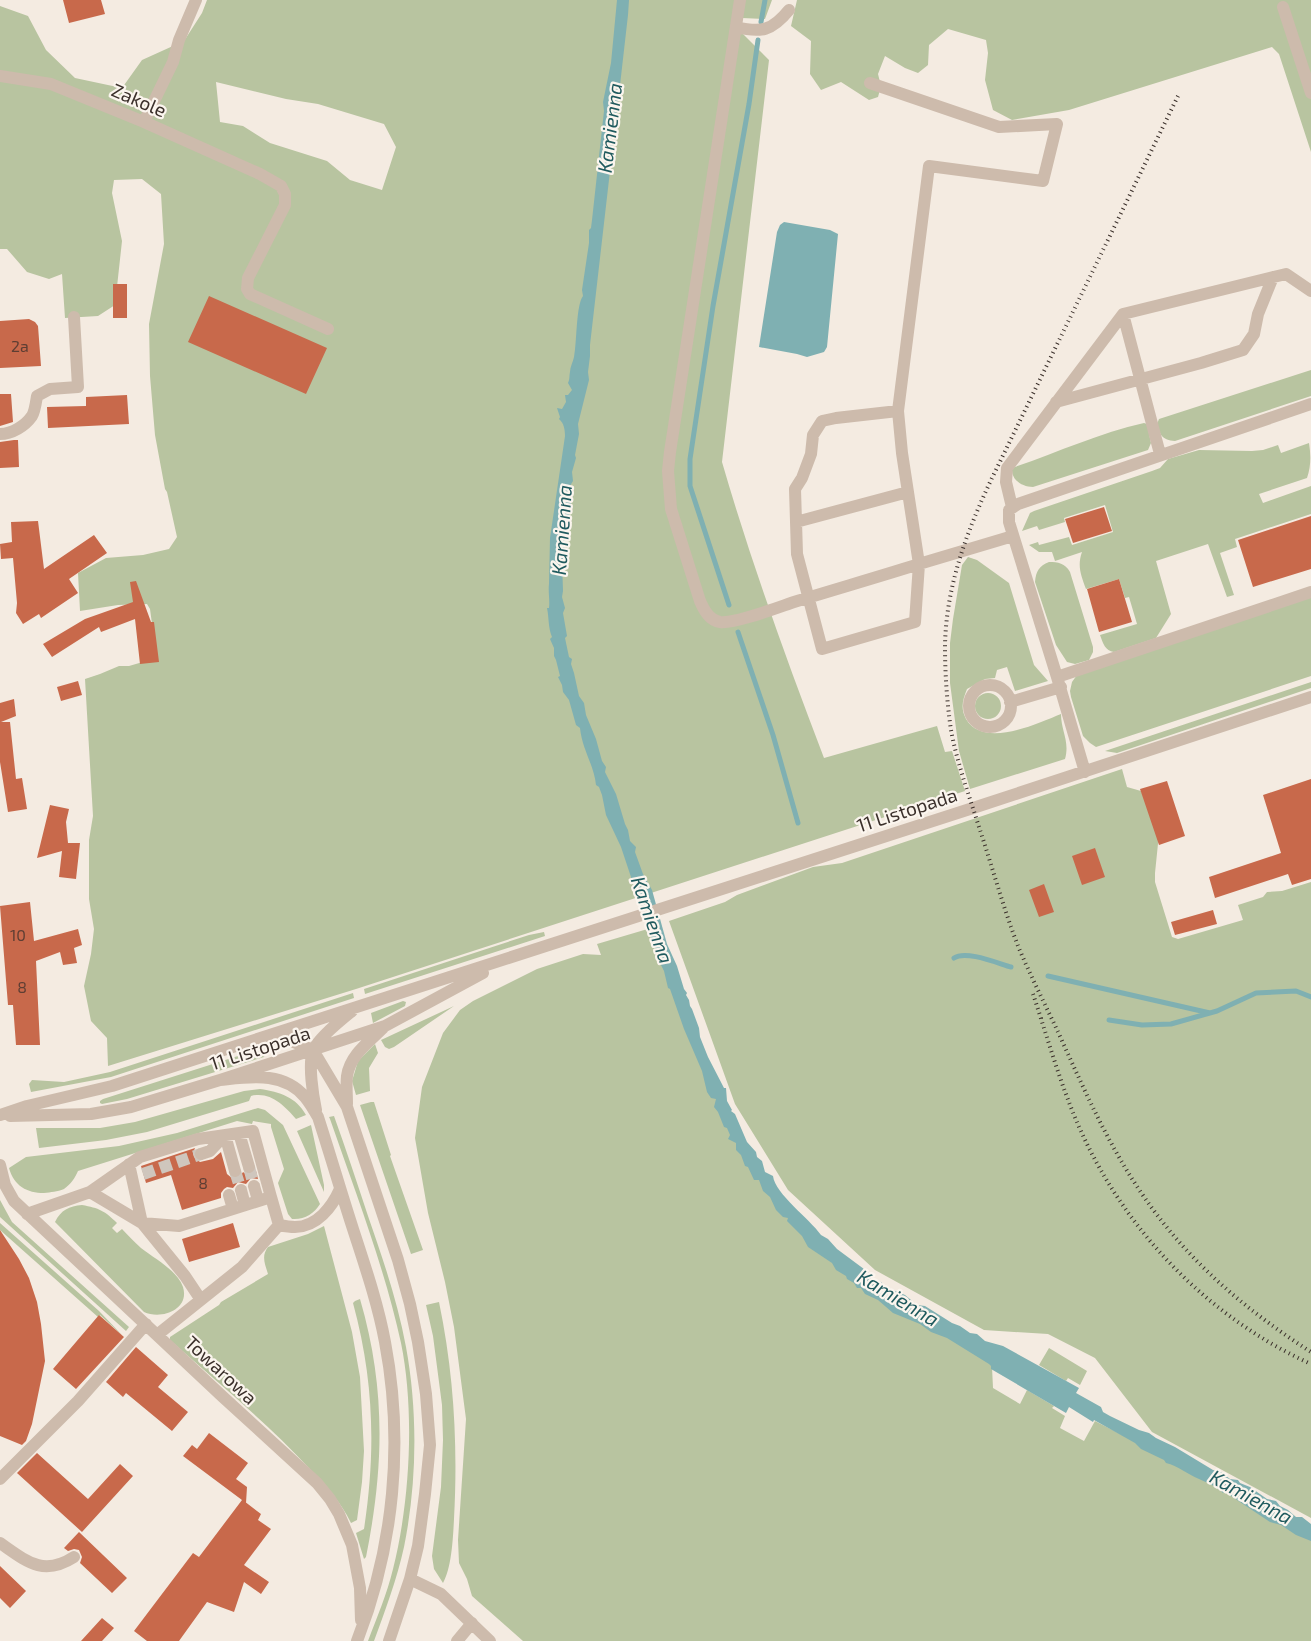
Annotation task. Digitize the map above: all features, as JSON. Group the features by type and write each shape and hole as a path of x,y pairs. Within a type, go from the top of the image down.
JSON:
{"street":[{"path":"144,122 173,62 196,0"},
{"path":"740,0 668,471 671,509 700,601 712,619 728,622 1013,536"},
{"path":"1283,7 1311,94"},
{"path":"736,28 751,31 774,26 789,10"},
{"name":"Zakole","path":"0,76 51,84 144,122 260,174 281,186 286,202 248,278 247,289 250,294 328,329"},
{"path":"870,83 999,127 1057,124 1043,181 929,166 898,411 919,564 915,622 822,649 797,554 795,490 802,478 811,454 813,435 822,421 898,411"},
{"path":"1012,507 1006,482 1007,468 1123,314 1286,274 1311,291"},
{"path":"1056,402 1243,350 1254,334 1258,314 1273,277"},
{"path":"1123,314 1160,454"},
{"path":"0,434 8,434 16,430 33,415 37,396 50,388 78,387 74,317"},
{"path":"1084,772 1059,682 1013,536 1008,516 1009,510 1018,504 1160,454 1311,404"},
{"path":"796,522 908,492"},
{"path":"1010,702 1059,682 1311,592"},
{"name":"11 Listopada","path":"0,1115 27,1106 112,1086 1311,697"},
{"name":"11 Listopada","path":"0,1115 91,1114 130,1107 220,1080 385,1026 514,957"},
{"path":"355,1008 334,1026 313,1050 312,1084 318,1117 376,1304 385,1343 392,1397 394,1456 385,1551 372,1600 359,1636"},
{"path":"347,1107 347,1078 350,1065 356,1055 385,1026"},
{"path":"262,1038 291,1041 313,1050 347,1107 398,1260 410,1304 426,1394 430,1445 419,1538 410,1578 389,1641"},
{"path":"220,1080 258,1076 271,1078 295,1088 305,1097 318,1117"},
{"path":"27,1214 90,1192 140,1157 198,1139 253,1131 265,1198"},
{"path":"239,1133 249,1166"},
{"path":"201,1154 210,1151 225,1135"},
{"path":"225,1135 235,1170"},
{"path":"129,1164 138,1175 142,1222"},
{"name":"Towarowa","path":"0,1165 5,1185 14,1201 317,1483 330,1499 347,1530 356,1558 360,1588 359,1636"},
{"path":"254,1186 265,1198 279,1225"},
{"path":"279,1225 296,1228 311,1223 326,1212 335,1201 340,1189"},
{"path":"239,1207 241,1190"},
{"path":"90,1192 142,1222 185,1276 201,1300"},
{"path":"229,1195 239,1207"},
{"path":"142,1222 179,1226 265,1198"},
{"path":"157,1335 242,1266 279,1225"},
{"path":"0,1478 78,1401 146,1324"},
{"path":"0,1543 21,1558 38,1565 50,1567 62,1564 74,1557"},
{"path":"410,1578 441,1594 490,1641"},
{"path":"457,1641 472,1624"}],"green space":[{"path":"207,0 740,0 736,27 769,60 722,462 770,611 824,758 937,726 945,752 952,751 965,791 356,989 108,1066 107,1038 91,1021 84,986 94,929 89,899 89,840 93,816 85,679 119,666 129,666 153,659 156,653 150,609 147,604 118,605 80,611 78,573 106,558 143,555 169,549 177,537 165,489 155,435 150,376 149,324 164,244 161,194 142,179 114,180 112,193 122,241 115,305 98,316 65,318 62,274 49,279 27,272 7,249 0,249 0,6 28,16 46,50 75,78 122,88 142,60 184,41 202,13","holes":["216,82 286,99 318,104 384,124 396,147 382,190 350,180 327,161 270,143 243,126 220,122"]},
{"path":"744,0 772,0 765,19 742,18"},
{"path":"797,0 1311,0 1311,152 1279,54 1272,47 1069,110 1012,120 993,110 985,80 988,53 986,40 948,29 929,45 928,65 918,73 905,68 885,56 878,74 881,86 878,97 869,100 841,82 821,90 810,74 811,41 791,26"},
{"path":"1311,370 1311,396 1175,441 1164,438 1159,431 1157,424 1159,419"},
{"path":"1144,423 1147,424 1151,443 1148,450 1033,487 1021,484 1013,476 1012,468 1094,438"},
{"path":"1309,443 1310,461 1307,478 1259,494 1263,503 1311,486 1311,514 1235,539 1237,547 1220,553 1234,595 1227,597 1208,544 1156,561 1171,614 1156,638 1114,652 1106,648 1100,635 1137,624 1129,597 1125,598 1119,579 1086,589 1080,566 1082,552 1055,561 1052,552 1039,552 1029,545 1038,542 1039,545 1069,537 1072,545 1113,532 1105,505 1064,518 1065,522 1039,530 1037,526 1022,531 1030,513 1034,511 1160,468 1168,459 1199,450 1252,451 1278,445 1281,453"},
{"path":"968,557 977,560 1009,583 1034,665 1048,681 1015,691 1007,667 997,670 995,678 985,679 967,689 963,700 966,719 974,728 985,732 997,733 1025,728 1061,714 1066,741 1065,759 970,789 959,751 950,683 950,643 953,619 962,565"},
{"path":"1049,562 1061,564 1070,572 1093,647 1089,660 1075,664 1067,662 1056,645 1035,582 1039,569"},
{"path":"1311,597 1311,676 1096,747 1083,736 1070,691 1072,682 1077,675"},
{"path":"1311,682 1311,688 1117,753 1105,751"},
{"path":"988,693 997,697 1001,706 997,715 988,719 979,715 975,706 979,697"},
{"path":"1122,769 1127,787 1141,791 1159,834 1155,882 1172,937 1178,939 1243,920 1238,905 1263,897 1267,892 1282,891 1311,882 1311,1518 1152,1432 1095,1358 1048,1334 984,1330 875,1270 788,1190 735,1104 669,921 725,902 737,895 813,867 842,863"},
{"path":"651,928 755,1173 867,1291 985,1356 992,1367 993,1388 1020,1404 1027,1390 1054,1406 1052,1408 1065,1416 1060,1428 1084,1441 1095,1421 1159,1454 1311,1539 1311,1641 523,1641 472,1596 467,1579 459,1563 458,1540 466,1419 454,1327 428,1213 415,1138 422,1087 443,1033 460,1010 473,1001 537,969 583,954 601,955 597,944"},
{"path":"544,932 545,936 365,994 364,989 529,935"},
{"path":"353,993 354,998 111,1077 31,1092 29,1084 32,1080 64,1082 110,1072"},
{"path":"403,1001 406,1002 405,1006 373,1023 371,1013"},
{"path":"454,1006 394,1047 389,1049 385,1047 381,1040"},
{"path":"375,1044 378,1053 369,1068 370,1091 356,1095 352,1081 358,1061"},
{"path":"260,1049 266,1052 264,1057 127,1099 100,1103 103,1099"},
{"path":"260,1089 287,1096 306,1115 296,1119 276,1100 258,1095 251,1096 249,1101 147,1132 106,1140 39,1148 36,1128 100,1128 135,1122 244,1091"},
{"path":"374,1102 390,1156 423,1250 411,1254 360,1105"},
{"path":"258,1108 265,1110 283,1125 320,1204 315,1211 305,1217 292,1219 288,1214 278,1183 284,1169 271,1124 253,1121 252,1124 237,1121 78,1171 64,1189 54,1192 38,1193 27,1190 14,1180 9,1168 26,1157 119,1146 177,1133"},
{"path":"334,1116 394,1298 403,1331 413,1397 414,1473 408,1523 398,1571 374,1641 368,1641 391,1578 403,1515 409,1456 408,1398 401,1343 387,1287 329,1117"},
{"path":"311,1125 324,1185 324,1192 297,1131"},
{"path":"0,1200 12,1222 129,1327 126,1331 0,1217"},
{"path":"82,1205 97,1209 109,1216 117,1223 112,1228 117,1233 122,1229 141,1248 176,1275 183,1287 184,1295 178,1307 166,1314 158,1315 144,1312 55,1222 66,1209"},
{"path":"0,1223 99,1311 122,1335 100,1315 98,1317 0,1230"},
{"path":"324,1226 352,1332 360,1377 364,1451 357,1520 351,1523 332,1494 293,1451 241,1402 170,1340 170,1337 221,1302 268,1274 264,1257 268,1247 308,1234"},
{"path":"360,1299 374,1364 380,1428 379,1459 372,1524 366,1557 364,1559 356,1533 364,1529 368,1500 371,1416 365,1360 353,1303"},
{"path":"439,1302 448,1356 455,1437 455,1491 452,1543 448,1569 443,1583 434,1569 432,1556 441,1487 442,1405 433,1336 426,1305"},
{"path":"1049,1348 1087,1371 1080,1385 1068,1378 1066,1381 1039,1365"}],"water":[{"name":"Kamienna","path":"617,0 629,0 628,15 615,129 611,136 613,144 610,157 590,345 589,380 578,424 579,434 576,458 572,472 573,481 570,486 573,496 571,513 567,517 564,542 565,557 562,561 562,597 565,608 563,613 567,636 565,638 569,657 572,659 571,664 579,696 584,703 586,715 596,739 602,761 606,767 605,772 616,794 630,841 636,847 635,852 643,874 652,890 667,944 687,993 686,995 699,1028 700,1037 708,1057 724,1088 726,1088 727,1101 731,1111 735,1114 747,1142 762,1161 765,1172 773,1176 780,1191 821,1235 868,1272 876,1281 905,1295 917,1305 925,1306 970,1333 977,1334 985,1341 1003,1346 1079,1388 1076,1393 1101,1407 1103,1412 1110,1416 1149,1433 1213,1470 1221,1472 1230,1479 1238,1480 1267,1499 1276,1501 1296,1517 1302,1517 1311,1524 1311,1541 1296,1535 1281,1525 1270,1522 1225,1492 1223,1493 1218,1488 1166,1463 1164,1460 1141,1449 1135,1443 1094,1420 1093,1422 1069,1407 1066,1413 991,1369 989,1364 947,1338 893,1313 878,1300 865,1294 861,1288 857,1288 846,1276 836,1270 832,1263 808,1247 802,1236 787,1221 788,1218 783,1217 776,1210 770,1197 763,1191 759,1180 754,1180 748,1167 745,1166 741,1155 736,1150 736,1143 728,1139 730,1135 714,1107 716,1099 711,1098 707,1092 702,1071 657,957 654,942 621,847 606,815 602,795 599,787 596,785 580,728 576,725 569,700 563,692 558,677 560,676 554,656 554,648 550,639 552,637 547,608 549,608 550,538 565,436 564,427 559,419 557,408 562,409 566,402 565,395 568,395 572,390 568,383 570,368 574,359 579,307 583,296 582,290 604,111 603,102 611,63"},
{"path":"784,222 830,230 838,234 827,347 824,352 807,357 759,347 777,232 780,225"}],"building":[{"path":"63,0 101,0 105,14 69,23"},
{"path":"113,284 127,284 127,318 113,318"},
{"path":"209,296 327,348 306,394 188,342"},
{"path":"29,319 38,326 41,366 0,368 0,321"},
{"path":"0,394 11,394 13,422 0,426"},
{"path":"127,395 129,424 48,428 47,407 86,406 86,397"},
{"path":"18,440 19,467 0,468 0,442"},
{"path":"1104,507 1112,531 1073,543 1065,519"},
{"path":"1311,516 1311,569 1253,587 1238,540"},
{"path":"38,521 44,569 94,535 107,553 69,579 78,593 41,618 39,614 23,624 16,613 17,603 13,558 1,559 0,544 12,542 11,522"},
{"path":"1119,579 1132,622 1099,632 1087,589"},
{"path":"136,581 151,622 154,622 159,662 140,664 135,619 101,632 99,627 52,657 43,644 85,619 133,602 130,582"},
{"path":"78,681 82,695 61,701 57,687"},
{"path":"14,699 16,716 1,722 10,722 16,779 22,778 27,809 8,812 0,762 0,703"},
{"path":"1311,779 1311,879 1292,885 1288,874 1215,898 1209,877 1281,853 1263,795"},
{"path":"1167,781 1185,836 1159,845 1140,789"},
{"path":"50,805 69,809 66,822 68,843 80,843 76,879 59,877 62,851 37,858"},
{"path":"1095,848 1105,877 1082,885 1072,856"},
{"path":"1044,884 1054,912 1039,917 1029,890"},
{"path":"30,902 34,941 78,929 82,945 74,948 77,963 63,965 60,952 36,961 40,1045 16,1045 13,1005 8,1005 0,906"},
{"path":"1213,910 1217,924 1175,935 1171,922"},
{"path":"195,1148 194,1157 200,1162 213,1159 221,1152 227,1174 233,1179 240,1177 243,1172 251,1175 256,1171 258,1179 251,1178 246,1184 238,1182 233,1188 227,1187 224,1189 221,1193 221,1198 182,1210 171,1175 146,1183 141,1166"},
{"path":"233,1223 240,1247 189,1262 182,1239"},
{"path":"0,1230 29,1278 37,1302 45,1361 32,1424 26,1441 22,1445 0,1436"},
{"path":"99,1315 124,1337 76,1389 53,1369"},
{"path":"136,1347 168,1375 158,1387 188,1412 172,1431 126,1393 123,1397 106,1382"},
{"path":"209,1433 248,1463 236,1479 247,1487 246,1503 261,1514 258,1520 271,1529 244,1565 269,1582 261,1594 244,1582 234,1612 207,1602 179,1641 147,1641 134,1631 193,1553 199,1557 242,1500 183,1456 192,1445 197,1449"},
{"path":"37,1453 88,1499 120,1464 133,1476 82,1532 17,1473"},
{"path":"79,1532 127,1578 112,1593 80,1563 82,1557 79,1550 68,1551 64,1548"},
{"path":"0,1566 26,1591 10,1608 0,1598"},
{"path":"102,1618 114,1628 102,1641 81,1641"}],"waterway":[{"path":"761,22 765,0"},
{"path":"729,605 690,486 690,459 713,306 749,104 758,40"},
{"path":"738,632 773,735 798,823"},
{"path":"954,958 966,955 974,956 1011,967"},
{"path":"1048,976 1210,1013"},
{"path":"1109,1020 1142,1025 1171,1024 1217,1011 1256,993 1296,991 1311,997"}],"tunnel":[{"path":"143,1174 201,1154"},
{"path":"249,1167 254,1186"},
{"path":"235,1171 241,1190"}],"railway":[{"path":"1178,96 992,478 966,539 954,580 946,624 945,657 948,709 960,767 1018,946 1092,1106 1116,1153 1161,1220 1194,1258 1250,1309 1311,1352"},
{"path":"1033,994 1079,1128 1107,1181 1129,1214 1154,1245 1210,1301 1242,1325 1275,1346 1311,1364"}]}
